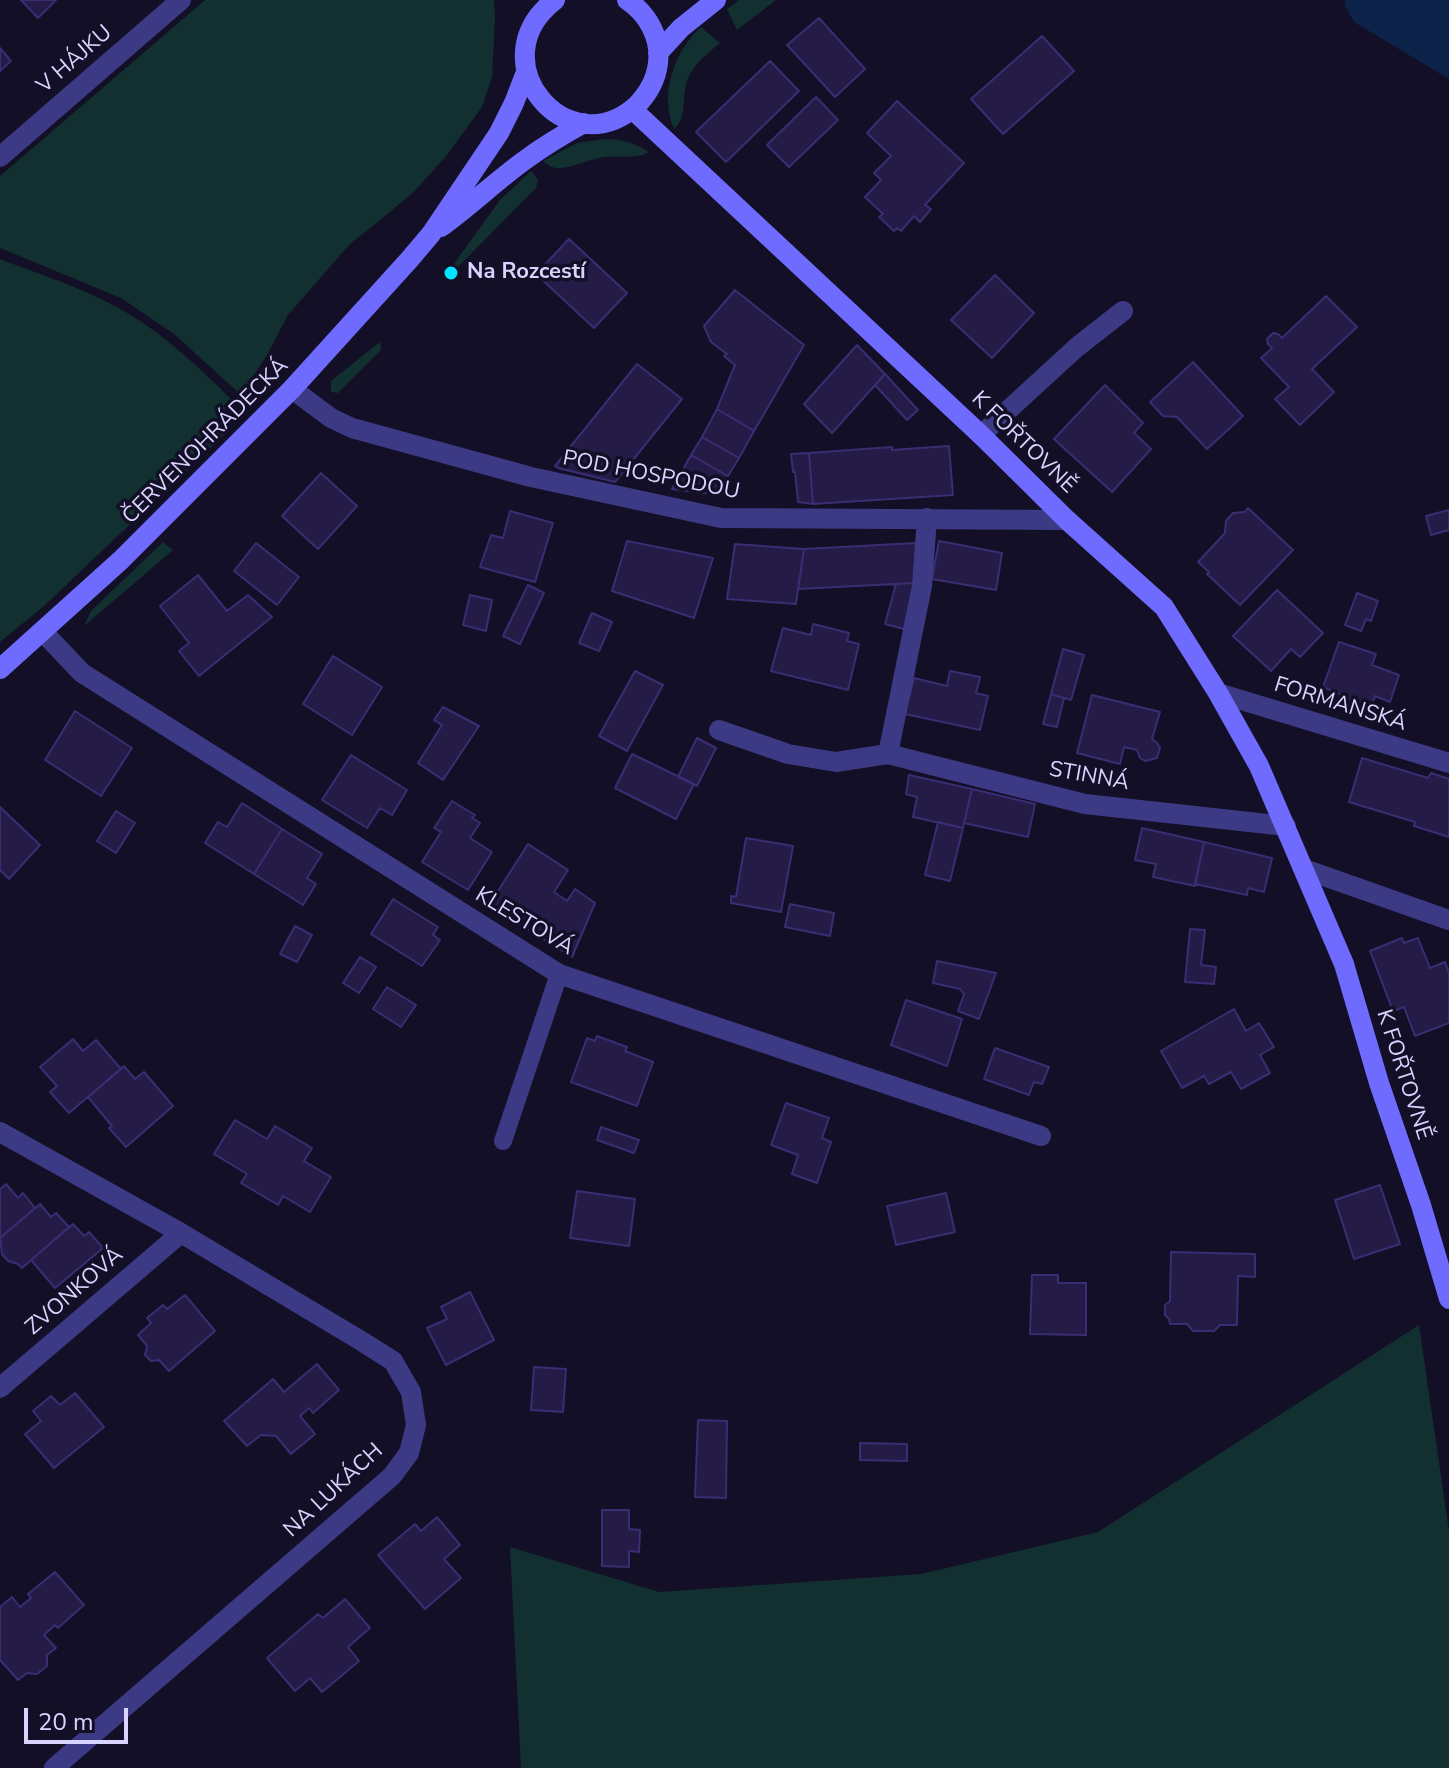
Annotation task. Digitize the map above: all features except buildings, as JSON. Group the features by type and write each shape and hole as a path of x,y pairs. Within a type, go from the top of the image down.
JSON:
{"street":[{"name":"V HÁJKU","path":"0,157 181,0"},
{"name":"ČERVENOHRÁDECKÁ","path":"0,669 121,560 292,389 431,234 499,133 526,72 524,53 530,28 541,12 555,0"},
{"path":"627,0 650,23 658,53 654,79 642,100 632,109"},
{"path":"658,53 681,28 716,0"},
{"path":"526,72 530,84 545,105 560,116 584,123"},
{"name":"ČERVENOHRÁDECKÁ","path":"431,234 527,158 584,123 616,119 632,109"},
{"name":"K FOŘTOVNĚ","path":"632,109 981,435 1067,520 1164,607 1259,766 1344,964 1449,1299"},
{"path":"981,435 1077,347 1123,311"},
{"name":"POD HOSPODOU","path":"292,389 331,418 352,428 531,477 721,518 1067,520"},
{"path":"888,754 922,586 927,518"},
{"name":"KLESTOVÁ","path":"43,632 82,673 559,974 1041,1136"},
{"name":"FORMANSKÁ","path":"1218,693 1449,763"},
{"name":"STINNÁ","path":"719,730 788,754 836,762 888,754 1085,804 1286,826"},
{"path":"1304,869 1449,920"},
{"name":"NA LUKÁCH","path":"0,1132 181,1233 393,1361 411,1392 416,1425 409,1453 392,1476 54,1768"},
{"name":"ZVONKOVÁ","path":"0,1388 181,1233"}],"lane":[{"path":"503,1141 559,974"}],"green space":[{"path":"205,0 494,0 492,77 482,107 447,155 413,193 349,245 288,315 241,395 174,334 121,298 0,248 0,176"},
{"path":"739,0 776,0 737,30 727,9"},
{"path":"701,27 720,43 693,69 685,88 681,119 674,129 668,102 672,74 683,48"},
{"path":"605,139 628,142 649,152 633,157 604,157 565,168 553,167 543,161 577,143"},
{"path":"531,171 538,180 536,188 454,271 451,268 500,200"},
{"path":"0,259 82,290 127,313 175,347 234,402 213,423 224,435 43,607 0,642"},
{"path":"380,342 381,350 338,393 331,392 331,381"},
{"path":"163,542 173,550 84,626 91,611"},
{"path":"1419,1325 1449,1531 1449,1768 521,1768 510,1547 659,1592 921,1574 1098,1532"}],"water":[{"path":"1345,0 1449,0 1449,79 1354,22"}],"place":[{"name":"Na Rozcestí","path":"451,273"}]}
